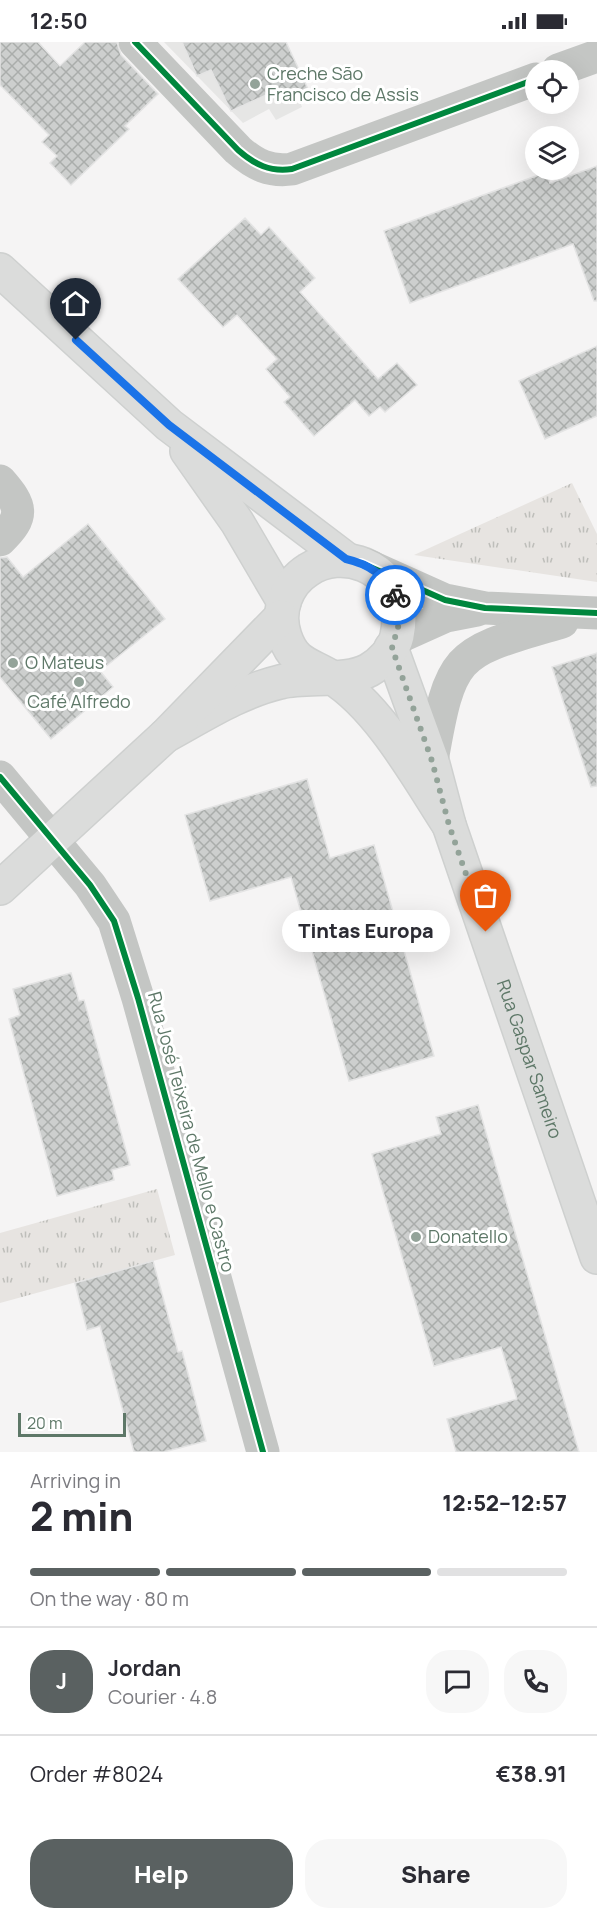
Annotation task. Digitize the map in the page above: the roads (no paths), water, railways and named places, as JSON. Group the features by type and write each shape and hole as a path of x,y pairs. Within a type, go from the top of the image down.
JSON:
{"main road":[{"path":"0,270 169,425 354,561 377,571 390,585 398,601 400,620 394,643 381,661 368,670 353,676 331,676 280,682 248,692 165,736"},
{"path":"169,425 237,522 282,609 284,637 293,654 308,667 331,676 375,718 418,776 449,825"},
{"path":"0,888 165,736 282,609 290,587 301,574 314,565 354,561"},
{"path":"394,643 432,761 449,825"},
{"name":"Rua Gaspar Sameiro","path":"449,825 597,1257"}],"street":[{"path":"135,42 238,150 248,159 270,170 292,169 525,83"},
{"path":"579,62 597,56"},
{"path":"0,481 15,501 18,514 13,526 0,540"},
{"path":"354,561 446,600 485,608 593,614"},
{"path":"394,643 446,616 485,608"},
{"path":"432,761 444,696 457,668 468,656 482,646 501,639 593,614"},
{"name":"Rua José Teixeira de Mello e Castro","path":"0,777 99,897 117,931 138,998 263,1452"}],"place":[{"name":"Creche São Francisco de Assis","path":"255,84"},
{"name":"O Mateus","path":"13,663"},
{"name":"Café Alfredo","path":"79,682"},
{"name":"Tintas Europa","path":"486,932"},
{"name":"Donatello","path":"416,1237"}]}
